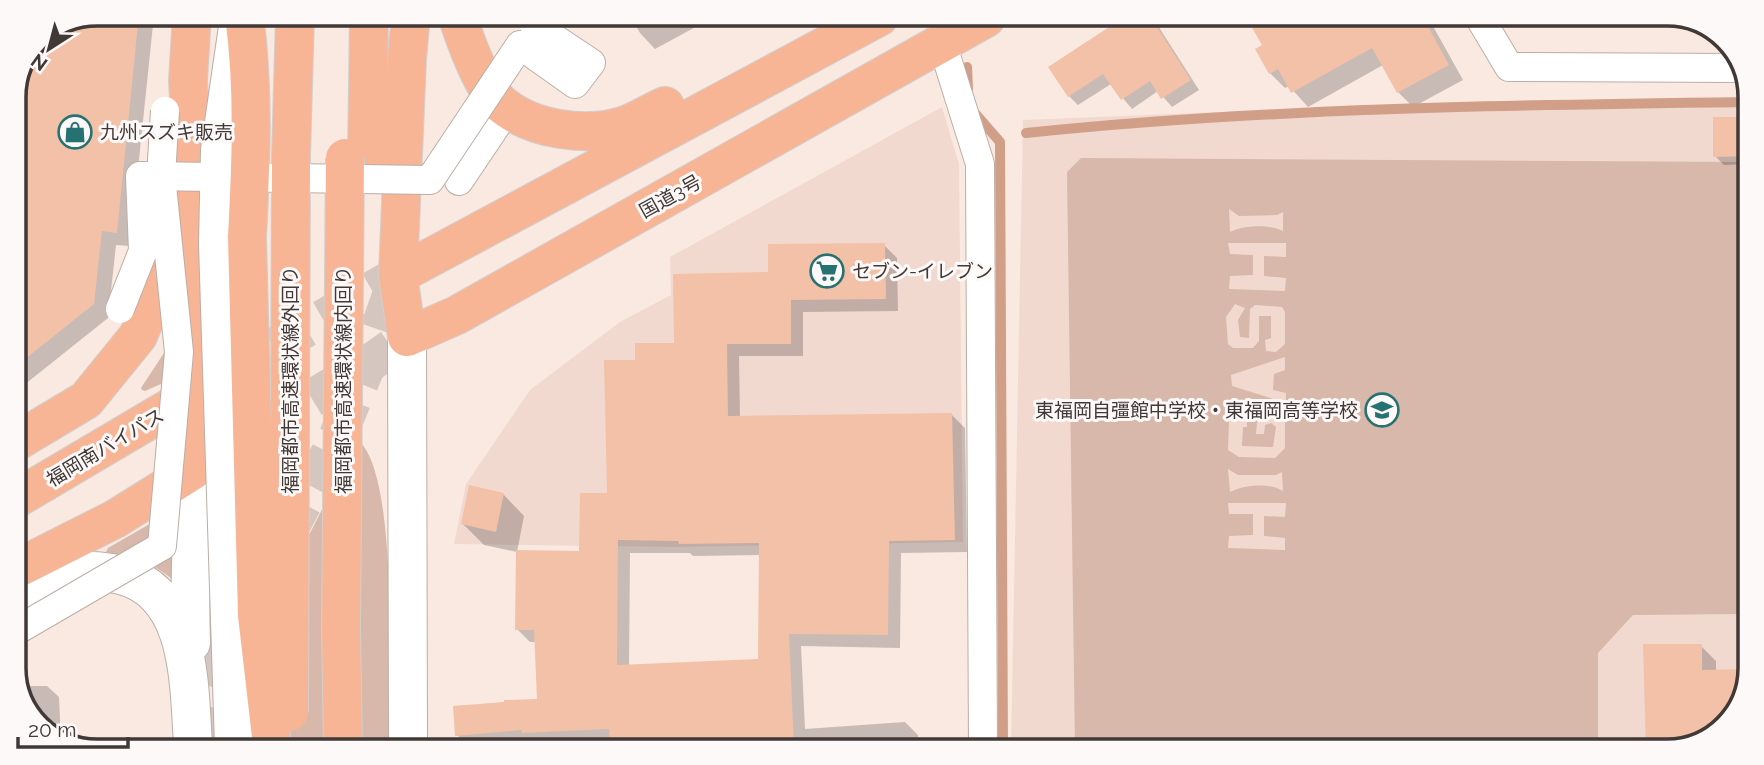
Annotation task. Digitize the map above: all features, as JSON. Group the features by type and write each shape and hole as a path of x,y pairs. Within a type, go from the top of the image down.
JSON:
{"highway":[{"path":"26,436 86,400 138,336 180,233 178,172 191,26"},
{"path":"244,26 250,58 247,237 257,615 271,739"},
{"name":"福岡都市高速環状線外回り","path":"289,739 291,156 295,26"},
{"name":"福岡都市高速環状線内回り","path":"342,26 345,158 341,630 343,739"},
{"path":"341,630 365,314 369,26"},
{"path":"407,337 398,275 410,26"},
{"path":"461,26 479,71 498,102 538,125 571,131 626,125 746,66 813,38 851,26"},
{"path":"398,275 862,26"},
{"name":"国道3号","path":"407,337 457,315 972,26"},
{"path":"26,564 115,519 191,471 197,234 178,172"},
{"name":"福岡南バイパス","path":"26,493 195,393"}],"street":[{"path":"234,739 218,244 220,150 240,26"},
{"path":"120,309 143,251 141,176 178,172 430,180 520,45 575,84 592,63 536,26"},
{"path":"1484,26 1509,68 1731,68"},
{"path":"942,43 980,164 983,739"},
{"path":"26,625 162,546 179,352 178,172 165,111"},
{"path":"459,181 496,126 477,111"},
{"path":"407,337 408,739"},
{"path":"191,471 189,575 193,739"},
{"path":"26,594 61,575 97,570 130,577 157,593 170,612 179,634 188,676 193,739"}],"shaded area":[{"name":"東福岡自彊館中学校・東福岡高等学校","path":"1738,99 1738,668 1732,695 1723,711 1706,727 1694,733 1666,739 1011,739 1023,120 1497,101"},
{"path":"942,107 959,164 963,542 676,547 454,544 466,484 530,390 620,322 671,295 670,257"},
{"name":"東福岡自彊館中学校・東福岡高等学校","path":"1081,158 1738,162 1738,614 1633,615 1598,653 1598,739 1075,739 1067,172","holes":["1229,209 1239,216 1277,215 1283,212 1283,231 1256,226 1230,232","1228,243 1286,243 1286,257 1264,256 1264,276 1286,278 1285,291 1229,289 1230,276 1253,275 1253,255 1230,254","1235,304 1245,308 1238,320 1240,337 1249,338 1250,309 1255,305 1282,307 1285,312 1285,344 1276,352 1266,351 1265,340 1271,338 1271,316 1259,316 1259,341 1253,348 1233,348 1228,344 1226,317","1285,357 1285,370 1274,374 1273,390 1286,393 1286,403 1232,386 1231,375","1258,411 1274,412 1285,418 1285,448 1275,458 1239,457 1228,450 1229,420 1235,412 1247,412 1247,427 1243,427 1242,446 1273,447 1276,427 1271,423 1265,425 1264,434 1256,434","1228,469 1238,475 1276,475 1282,472 1283,491 1278,488 1249,486 1230,492","1228,503 1286,503 1285,517 1264,516 1264,536 1285,538 1285,550 1228,548 1229,536 1253,535 1253,514 1229,514"]},
{"path":"179,330 184,374 142,390 141,388"},
{"path":"362,444 374,467 382,501 389,588 388,739 219,739 242,666 353,449"},
{"path":"174,510 171,578 149,563 106,552 108,548"}],"building":[{"name":"九州スズキ販売","path":"98,26 138,26 117,233 102,231 94,304 26,358 26,95 29,79 41,54 62,36 75,30"},
{"path":"1111,26 1156,26 1191,80 1161,99 1150,81 1121,100 1103,74 1068,97 1048,67"},
{"path":"1251,26 1428,26 1449,65 1397,93 1372,48 1291,93 1278,69 1269,74 1255,49 1262,45"},
{"path":"1713,117 1738,117 1738,156 1713,157"},
{"path":"885,243 886,299 791,300 791,344 727,344 728,416 952,413 955,540 889,541 888,635 789,634 794,739 610,739 609,729 522,733 522,730 455,736 453,706 537,699 534,630 515,630 516,550 579,551 580,493 607,493 604,360 635,360 635,343 674,343 673,274 768,272 768,244","holes":["618,540 678,541 679,544 759,543 758,659 617,665"]},
{"path":"469,485 504,493 496,532 461,524"},
{"path":"1643,644 1702,644 1702,670 1738,669 1728,703 1706,727 1676,738 1646,739"}],"waterway":[{"path":"967,67 968,89"},
{"path":"1026,133 1297,113 1738,102"},
{"path":"973,111 1000,142 1003,739"}],"tunnel":[{"path":"285,537 334,445 367,365 398,275"},
{"path":"224,376 398,275"},
{"path":"263,428 367,365 407,337"},
{"path":"195,739 204,705 234,634"}],"place":[{"name":"九州スズキ販売","path":"75,132"},
{"name":"セブン-イレブン","path":"827,271"},
{"name":"東福岡自彊館中学校・東福岡高等学校","path":"1382,410"}]}
